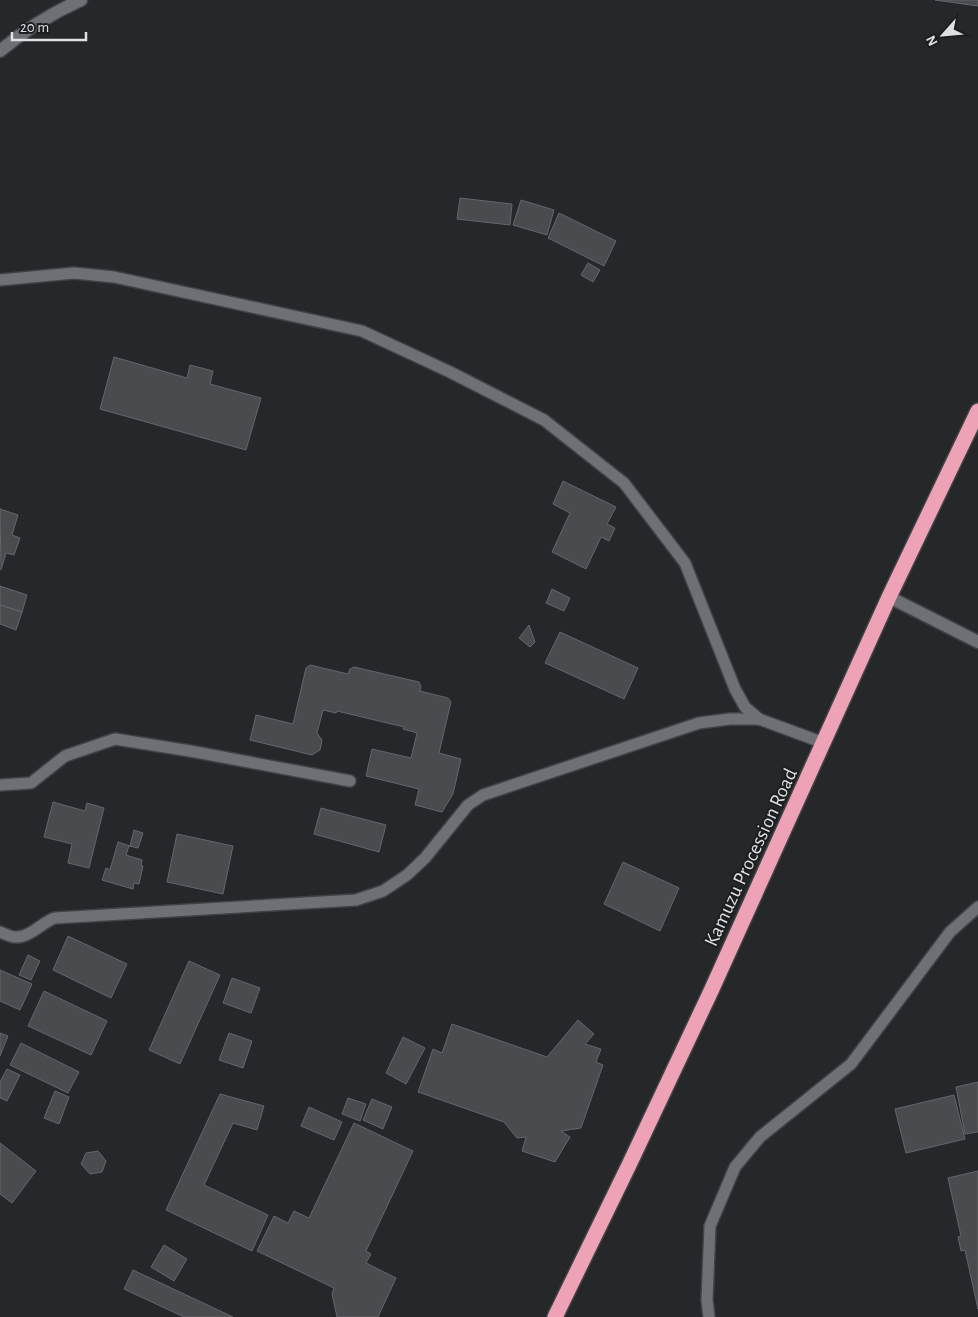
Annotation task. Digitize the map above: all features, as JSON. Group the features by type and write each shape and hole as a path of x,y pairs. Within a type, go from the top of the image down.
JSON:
{"highway":[{"name":"Kamuzu Procession Road","path":"555,1317 707,1000 889,597 978,411"}],"street":[{"path":"0,51 18,36 62,8 81,0"},
{"path":"889,597 978,642"}],"lane":[{"path":"0,280 74,273 114,277 362,331 450,372 544,420 624,483 685,563 735,689 745,707 759,718 824,743"},
{"path":"0,932 14,938 24,936 46,921 55,918 356,900 383,890 407,875 425,858 468,805 483,795 699,723 759,718"},
{"path":"0,785 32,783 65,756 115,740 190,751 350,781"},
{"path":"709,1317 707,1300 710,1226 735,1167 760,1137 851,1064 950,932 978,907"}],"building":[{"path":"935,0 978,0 978,6"},
{"path":"460,198 512,204 510,225 457,219"},
{"path":"521,200 554,210 547,235 513,225"},
{"path":"559,213 616,241 604,266 548,238"},
{"path":"588,263 600,270 593,282 581,275"},
{"path":"114,357 187,378 190,365 213,371 210,384 261,398 246,450 100,409"},
{"path":"563,481 616,507 607,524 615,528 609,541 601,537 586,569 552,552 570,513 553,504"},
{"path":"0,509 18,515 12,535 20,538 14,555 6,553 1,570"},
{"path":"0,586 27,595 22,612 0,605"},
{"path":"552,589 570,598 564,611 546,603"},
{"path":"0,605 22,612 16,630 0,624"},
{"path":"529,625 535,642 530,647 519,638"},
{"path":"560,632 638,668 624,699 545,663"},
{"path":"310,665 348,674 350,669 354,667 419,682 420,691 448,698 451,702 439,753 461,759 453,794 442,812 415,805 419,789 366,776 372,749 411,758 417,733 403,729 404,727 337,711 336,713 323,710 317,733 322,740 320,750 312,755 250,740 256,715 293,724 306,668"},
{"path":"53,802 85,811 87,803 104,808 89,868 68,863 72,844 44,837"},
{"path":"321,808 386,825 379,852 314,834"},
{"path":"134,830 143,833 138,848 129,846 126,855 142,860 141,865 143,866 139,884 134,883 133,889 102,880 106,868 110,870 118,842 130,846"},
{"path":"177,834 233,846 223,894 167,882"},
{"path":"623,862 679,888 660,931 604,904"},
{"path":"68,936 127,964 111,998 53,970"},
{"path":"28,955 40,961 31,980 19,975"},
{"path":"189,961 220,975 180,1064 149,1050"},
{"path":"0,970 32,984 20,1010 0,1001"},
{"path":"232,978 260,988 251,1013 223,1003"},
{"path":"44,991 107,1021 91,1055 28,1026"},
{"path":"578,1020 594,1034 585,1044 601,1049 596,1062 603,1065 581,1128 561,1131 570,1137 555,1162 522,1151 526,1137 517,1138 504,1122 418,1092 433,1049 442,1053 452,1024 547,1057"},
{"path":"0,1033 8,1036 0,1056"},
{"path":"229,1033 252,1041 243,1068 219,1060"},
{"path":"403,1037 425,1048 406,1084 386,1073"},
{"path":"21,1043 79,1072 68,1093 10,1065"},
{"path":"7,1069 20,1075 7,1101 0,1098 0,1082"},
{"path":"978,1082 978,1132 965,1134 956,1087"},
{"path":"55,1091 69,1097 59,1124 44,1118"},
{"path":"220,1094 264,1106 257,1130 233,1123 204,1185 268,1215 252,1251 166,1210"},
{"path":"954,1095 965,1139 906,1153 895,1109"},
{"path":"348,1098 366,1104 360,1121 342,1114"},
{"path":"372,1099 392,1107 383,1129 363,1120"},
{"path":"309,1107 342,1122 334,1140 301,1126"},
{"path":"354,1123 413,1151 366,1251 371,1254 366,1263 396,1278 378,1317 337,1317 332,1294 334,1288 257,1251 274,1216 288,1223 294,1211 309,1218"},
{"path":"0,1143 36,1171 12,1203 0,1194"},
{"path":"98,1151 106,1161 102,1172 90,1174 81,1164 86,1153"},
{"path":"978,1171 978,1309 965,1250 961,1251 958,1237 961,1236 948,1178"},
{"path":"164,1245 187,1259 174,1281 151,1267"},
{"path":"133,1270 233,1317 184,1317 124,1289"}]}
